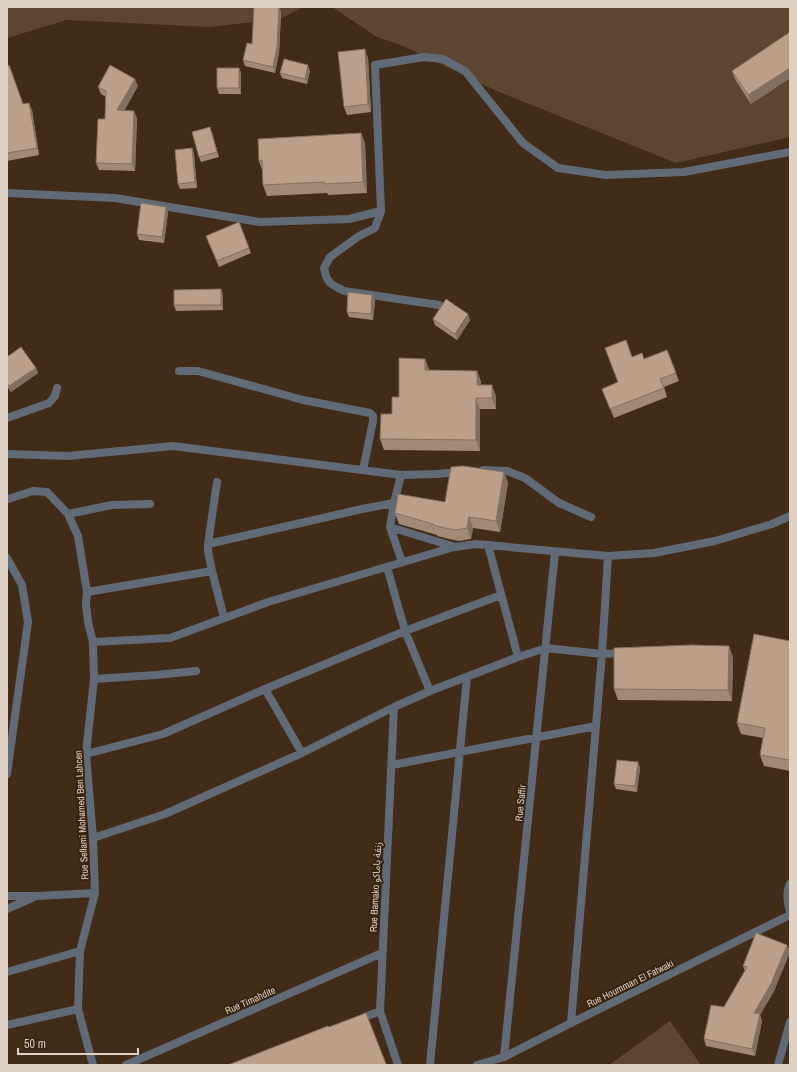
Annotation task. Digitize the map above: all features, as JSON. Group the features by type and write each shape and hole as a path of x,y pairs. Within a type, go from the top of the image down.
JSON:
{"street":[{"path":"439,305 344,291 330,284 326,279 324,268 330,257 360,236 375,228 381,211 375,65 424,57 443,58 465,71 523,143 558,168 606,175 684,172 790,152"},
{"path":"7,194 115,198 260,222 349,219 381,211"},
{"path":"179,371 198,371 303,400 370,413 373,421 362,470"},
{"path":"7,418 49,403 55,396 57,388"},
{"path":"7,454 68,456 173,446 401,475 469,471 507,472 525,478 559,504 591,517"},
{"path":"401,475 390,527 402,562"},
{"path":"217,482 208,551 224,618"},
{"name":"Rue Sellami Mohamed Ben Lahcen","path":"8,499 33,491 47,492 68,514 78,536 87,592 87,610 93,642 94,679 86,754 93,838 95,892 80,951 78,1008 94,1065"},
{"path":"68,514 112,505 150,504"},
{"path":"208,544 362,509 394,504"},
{"path":"93,642 170,638 268,602 455,546 476,544 608,556 654,553 715,541 772,524 790,516"},
{"path":"390,527 455,546"},
{"path":"488,545 518,657"},
{"name":"Rue Saffir","path":"504,1057 555,552"},
{"path":"571,1023 602,654 608,556"},
{"path":"7,558 22,585 28,622 7,774"},
{"path":"387,567 404,631 430,691"},
{"path":"87,592 212,571"},
{"path":"86,754 163,734 265,689 404,631 501,595"},
{"path":"93,838 165,814 302,753 394,707 430,691 518,657 546,648 602,654 632,653"},
{"path":"94,679 196,671"},
{"path":"430,1065 466,677"},
{"path":"265,689 302,753"},
{"name":"Rue Bamako زنقة باماكو","path":"394,707 380,1011 398,1065"},
{"path":"392,766 596,726"},
{"path":"790,884 788,888 787,904 790,911"},
{"path":"7,896 36,896 95,892"},
{"path":"7,909 36,896"},
{"name":"Rue Houmman El Fatwaki","path":"477,1065 504,1057 790,915"},
{"path":"7,972 80,951"},
{"name":"Rue Timahdite","path":"126,1065 382,953"},
{"path":"7,1025 78,1008"},
{"path":"351,1022 380,1011"},
{"path":"778,1065 790,1022"}],"shaded area":[{"path":"7,7 303,7 280,19 209,27 67,20 7,38"},
{"path":"332,7 790,7 790,137 676,163 499,92 403,46 377,37"},
{"path":"670,1021 701,1065 609,1065"}],"building":[{"path":"254,7 279,7 277,47 273,67 243,60 247,43 252,44"},
{"path":"790,32 790,68 748,95 732,71"},
{"path":"365,49 368,104 344,107 338,52"},
{"path":"284,59 308,65 305,79 280,73"},
{"path":"9,65 23,104 29,103 37,148 7,153 7,66"},
{"path":"110,65 135,79 117,110 134,111 132,164 96,163 98,119 105,119 106,91 98,87"},
{"path":"217,68 239,68 239,88 217,88"},
{"path":"210,127 217,152 199,157 192,132"},
{"path":"361,133 363,182 263,185 262,160 259,161 258,139"},
{"path":"192,148 195,182 178,184 175,150"},
{"path":"141,203 166,207 162,237 137,234"},
{"path":"239,222 249,248 217,261 206,236"},
{"path":"221,289 221,305 174,305 174,290"},
{"path":"348,292 372,295 371,314 347,312"},
{"path":"446,299 468,314 455,334 433,319"},
{"path":"626,340 632,357 642,353 644,359 667,350 676,373 660,379 664,388 610,409 602,389 618,382 605,348"},
{"path":"21,347 36,368 9,386 7,383 7,357"},
{"path":"399,358 425,359 425,370 477,371 477,385 492,385 492,398 476,398 476,440 380,439 381,414 392,414 392,397 399,397"},
{"path":"463,466 504,472 496,521 469,517 467,528 455,530 395,513 398,494 445,502 451,467"},
{"path":"754,634 790,641 790,760 760,755 765,728 737,723"},
{"path":"692,645 729,646 728,690 614,689 614,648"},
{"path":"617,760 638,762 635,786 614,784"},
{"path":"756,933 787,945 771,984 754,1013 760,1014 752,1049 704,1039 711,1005 724,1007 747,967 743,966"},
{"path":"366,1013 386,1064 385,1065 228,1065 328,1026 329,1027"}]}
